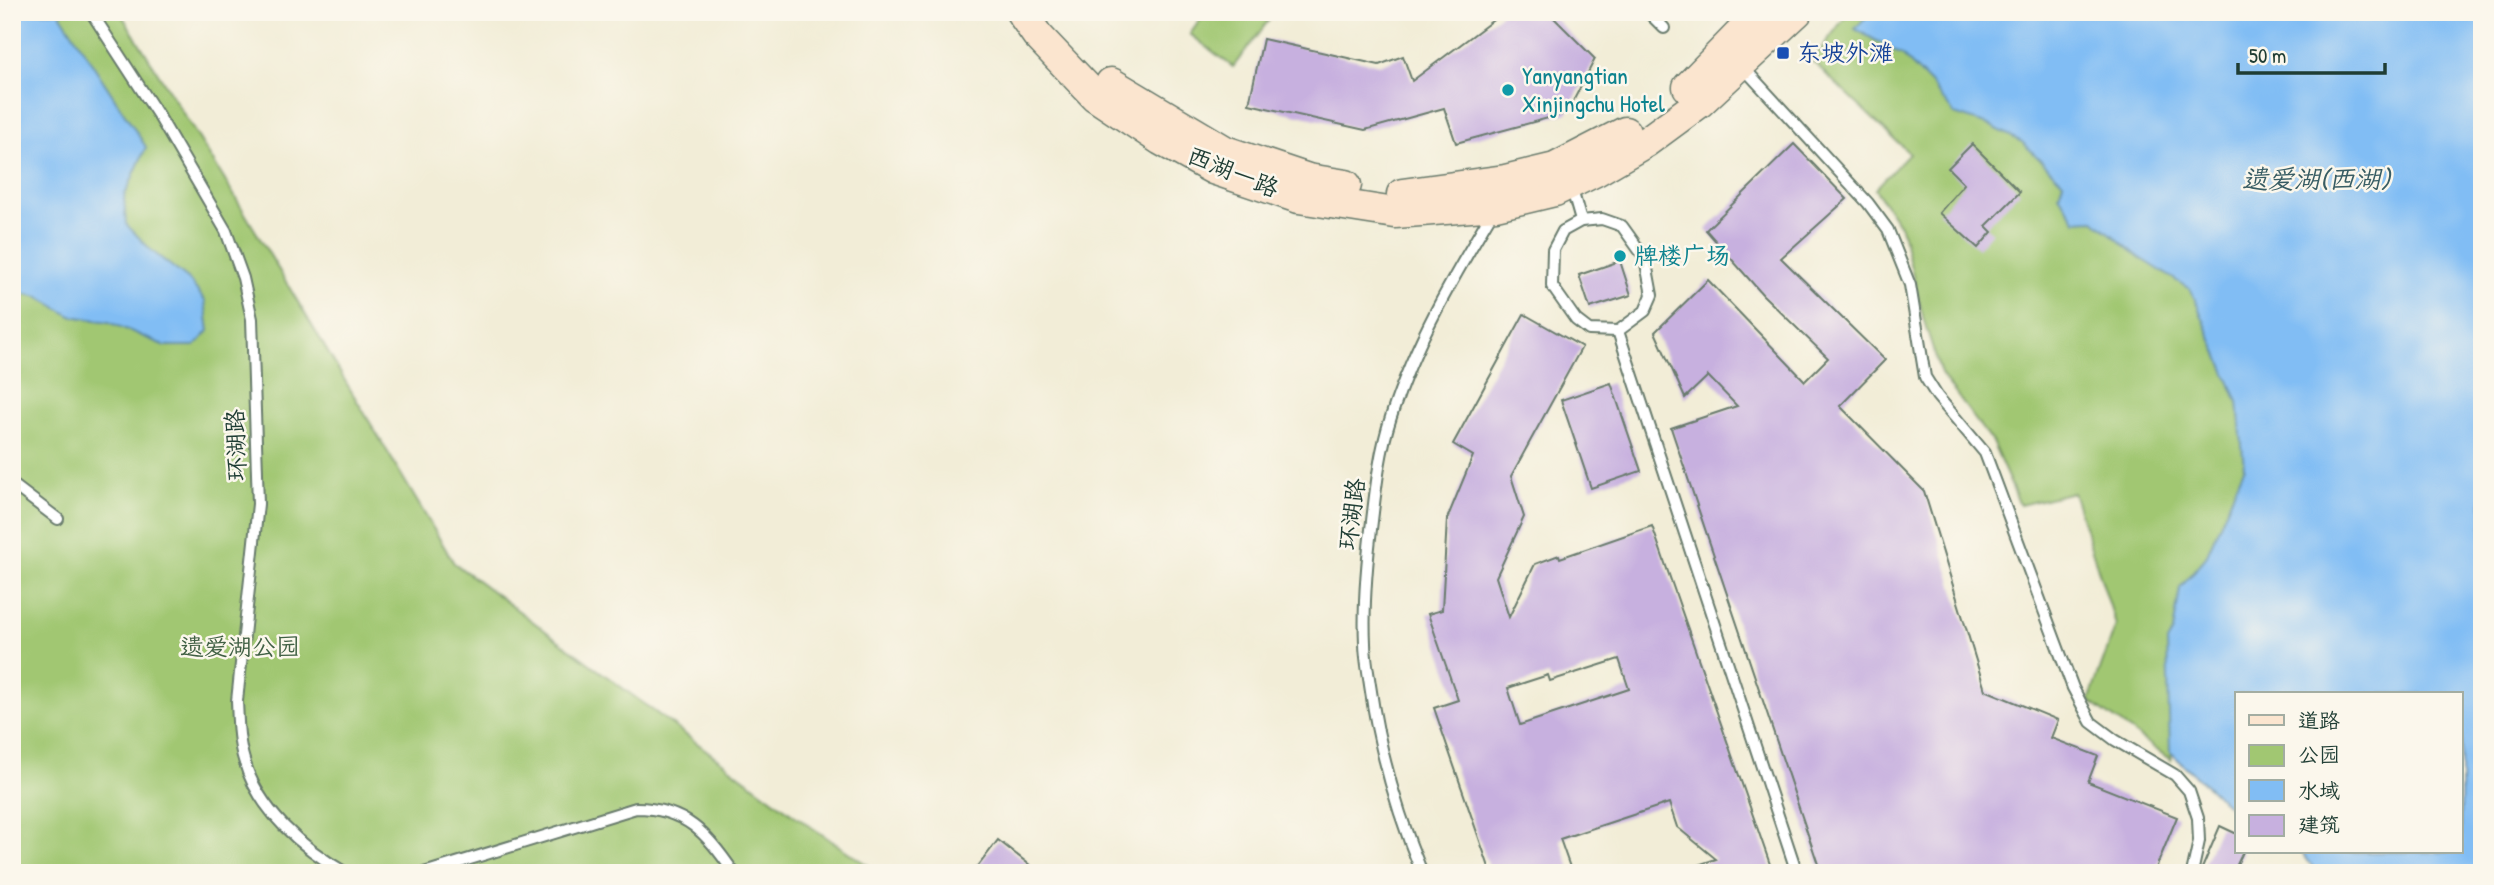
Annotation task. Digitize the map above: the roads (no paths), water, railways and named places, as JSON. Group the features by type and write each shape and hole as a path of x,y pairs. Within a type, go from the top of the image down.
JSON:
{"main road":[{"name":"西湖一路","path":"1021,12 1037,35 1095,96 1161,140 1213,169 1299,198 1395,213 1501,193"},
{"name":"西湖一路","path":"1046,12 1110,82 1225,151 1308,179 1402,194 1501,193"},
{"path":"1733,57 1761,12"},
{"path":"1501,193 1567,174 1797,12"}],"lane":[{"name":"环湖路","path":"91,12 160,118 220,220 243,278 252,319 258,503 237,701 238,731 244,760 256,789 273,814 306,845 346,873"},
{"path":"1648,12 1664,27"},
{"path":"1733,57 1868,203 1888,230 1910,285 1925,377 1937,396 1985,453 2073,688 2091,722 2115,740 2175,775 2189,791 2198,818 2199,841 2192,873"},
{"path":"1567,174 1581,221"},
{"name":"环湖路","path":"1422,873 1383,759 1373,705 1364,643 1367,560 1377,480 1390,419 1410,364 1435,310 1501,193"},
{"path":"1602,219 1622,226 1645,258 1651,295 1646,311 1618,331 1589,330 1576,320 1552,286 1553,250 1563,231 1581,221 1602,219"},
{"path":"1618,331 1797,873"},
{"path":"12,484 58,519"},
{"path":"424,873 624,811 647,808 657,808 680,816 700,830 734,873"}],"water":[{"path":"12,12 59,12 146,147 124,197 126,224 152,251 189,280 205,301 209,331 195,346 165,346 109,322 71,316 39,297 12,291"},
{"name":"遗爱湖(西湖)","path":"1871,12 2482,12 2482,873 2317,873 2303,854 2462,854 2462,692 2235,692 2235,812 2170,752 2167,642 2173,632 2180,588 2206,557 2244,468 2238,402 2191,290 2139,257 2094,220 2076,221 2059,195 2063,182 2022,142 1991,126 1954,114 1931,84 1902,55 1855,29"}],"place":[{"name":"东坡外滩","path":"1783,53"},
{"name":"Yanyangtian Xinjingchu Hotel","path":"1508,90"},
{"name":"牌楼广场","path":"1620,256"}],"park label":[{"name":"遗爱湖公园","path":"240,647"}]}
